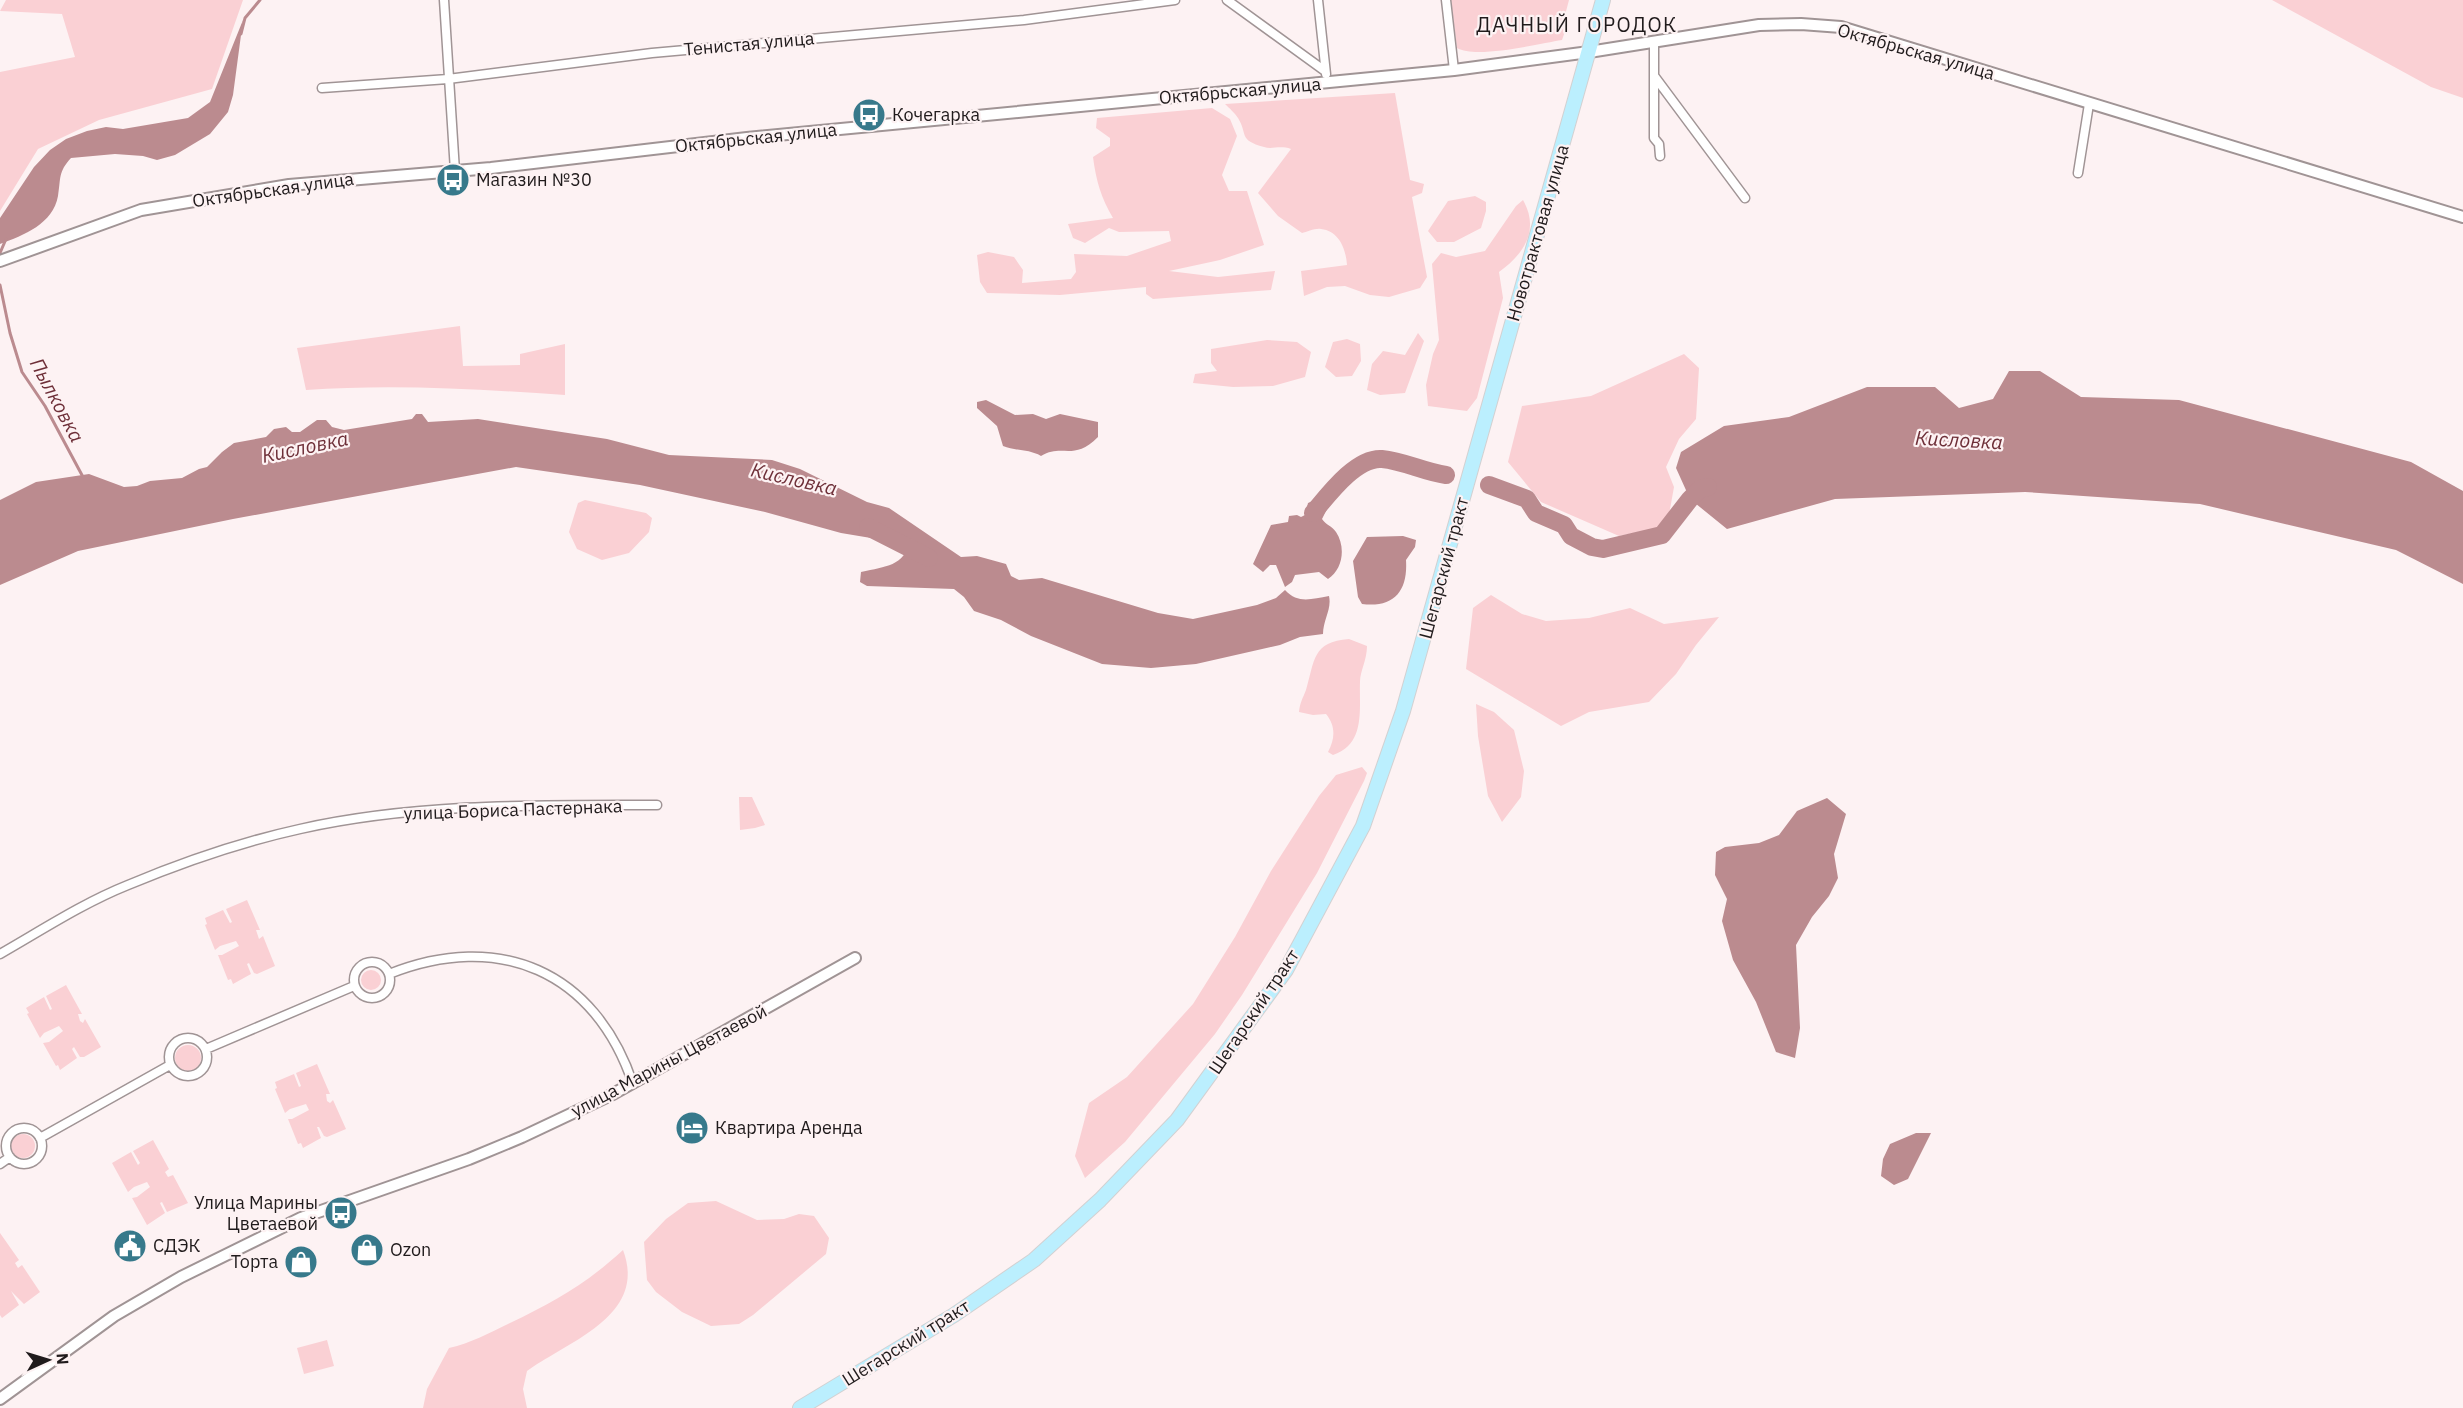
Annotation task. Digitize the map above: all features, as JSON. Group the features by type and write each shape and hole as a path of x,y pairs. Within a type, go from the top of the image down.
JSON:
{"main road":[{"name":"Новотрактовая улица","path":"1487,413 1603,0"},
{"name":"Шегарский тракт","path":"800,1408 954,1315 1034,1260 1100,1200 1177,1120 1286,970 1363,826 1406,700 1487,413"}],"street":[{"path":"444,0 455,171"},
{"name":"Тенистая улица","path":"322,88 448,79 652,53 1024,20 1175,0"},
{"path":"1227,0 1326,71"},
{"path":"1318,0 1327,83"},
{"path":"1446,0 1454,70"},
{"name":"Октябрьская улица","path":"0,261 141,210 289,185 455,171 747,138 1454,70 1589,52 1759,25 1801,24 1840,27 2463,217"},
{"path":"1654,41 1654,138 1659,144 1660,156"},
{"path":"1654,77 1745,198"},
{"path":"2078,173 2088,104"},
{"name":"улица Бориса Пастернака","path":"0,954 126,885 200,858 298,829 349,820 433,810 537,805 657,805"},
{"path":"389,974 422,962 466,956 506,961 530,967 561,983 593,1010 618,1046 633,1084"},
{"name":"улица Марины Цветаевой","path":"0,1399 127,1307 260,1236 338,1204 501,1146 633,1084 698,1044 855,958"},
{"path":"365,963 377,963 389,974 389,987 381,996 368,998 362,996 354,986 353,981 357,970 365,963"},
{"path":"206,1050 354,986"},
{"path":"191,1038 197,1040 206,1050 207,1063 204,1069 193,1076 180,1075 170,1065 171,1049 179,1040 191,1038"},
{"path":"40,1138 170,1065"},
{"path":"30,1129 40,1138 42,1148 36,1159 25,1164 10,1157 7,1152 7,1140 14,1131 30,1129"},
{"path":"0,1164 10,1157"}],"shaded area":[{"path":"6,0 243,0 212,89 99,120 38,149 0,211 0,72 75,57 62,14 0,11"},
{"path":"1451,0 1569,0 1564,19 1569,20 1562,40 1508,50 1466,51 1457,48"},
{"path":"2272,0 2463,0 2463,98 2431,87"},
{"path":"1395,93 1410,180 1424,184 1422,193 1412,197 1427,277 1420,288 1389,297 1370,295 1345,286 1327,287 1304,296 1301,271 1347,265 1343,247 1337,237 1327,230 1316,229 1302,233 1278,216 1258,193 1291,149 1267,148 1250,142 1237,116 1225,104"},
{"path":"1212,108 1230,119 1237,136 1222,175 1229,191 1247,191 1264,245 1220,260 1169,271 1218,277 1275,271 1271,290 1153,299 1146,294 1146,287 1060,295 987,293 980,282 977,255 988,252 1014,257 1023,270 1022,283 1071,279 1076,272 1074,254 1127,256 1171,241 1169,231 1119,232 1109,228 1085,243 1073,238 1068,224 1113,218 1102,196 1094,165 1093,157 1110,146 1110,138 1096,128 1097,118"},
{"path":"1475,196 1486,202 1481,228 1454,242 1437,242 1428,231 1448,201"},
{"path":"1523,200 1530,221 1527,240 1516,257 1499,272 1503,298 1477,398 1467,411 1428,406 1426,385 1433,354 1439,340 1432,264 1441,253 1456,257 1485,251 1516,206"},
{"path":"460,326 463,366 520,365 520,354 565,344 565,395 403,387 306,390 297,348"},
{"path":"1418,333 1424,341 1405,393 1380,395 1367,390 1372,364 1383,351 1405,355"},
{"path":"1347,339 1360,344 1361,361 1352,376 1336,377 1325,367 1333,342"},
{"path":"1267,340 1297,342 1311,352 1305,377 1273,386 1233,387 1193,383 1195,374 1217,371 1211,363 1211,349"},
{"path":"1684,354 1699,368 1696,419 1679,439 1666,467 1674,487 1667,526 1619,536 1541,502 1508,462 1522,406 1591,396"},
{"path":"585,500 646,513 652,518 649,532 629,553 602,560 577,549 569,532 578,503"},
{"path":"1491,595 1522,614 1546,621 1589,618 1630,608 1664,624 1719,617 1676,674 1649,702 1589,712 1561,726 1466,669 1473,608"},
{"path":"1349,639 1367,646 1360,678 1360,714 1356,734 1351,743 1344,750 1333,755 1328,752 1332,742 1333,728 1326,714 1313,715 1299,712 1299,709 1317,654 1328,644"},
{"path":"1476,704 1494,712 1514,730 1524,771 1521,797 1502,822 1488,796 1478,736"},
{"path":"1362,767 1367,773 1364,781 1317,873 1242,995 1215,1034 1125,1142 1085,1178 1075,1156 1089,1103 1127,1077 1193,1004 1235,937 1271,871 1319,796 1336,775"},
{"path":"739,797 752,797 765,825 740,830"},
{"path":"247,900 260,930 256,930 259,939 263,936 275,966 257,974 254,973 249,963 247,964 251,974 233,984 231,979 228,980 218,955 239,946 236,941 215,950 205,925 207,924 205,918 223,910 230,923 232,922 226,909"},
{"path":"371,970 378,973 381,980 378,987 371,990 364,987 361,980 364,973"},
{"path":"66,985 82,1014 78,1014 80,1021 83,1023 85,1019 101,1047 80,1057 74,1047 72,1049 77,1058 60,1070 43,1043 49,1042 63,1031 59,1026 44,1033 40,1038 26,1008 44,997 50,1010 52,1009 46,996"},
{"path":"188,1045 197,1049 201,1058 197,1067 188,1071 179,1067 175,1058 179,1049"},
{"path":"317,1064 330,1094 326,1094 327,1101 330,1103 333,1100 346,1129 327,1137 317,1127 321,1138 303,1148 301,1143 298,1144 288,1119 309,1110 306,1104 285,1113 275,1089 277,1088 275,1082 294,1074 299,1087 301,1086 296,1073"},
{"path":"18,1134 28,1134 35,1141 35,1151 28,1158 18,1158 11,1151 11,1141"},
{"path":"153,1140 169,1169 165,1172 168,1177 173,1175 188,1203 167,1212 162,1202 160,1203 165,1213 147,1225 132,1198 150,1187 147,1182 128,1192 112,1163 131,1152 138,1165 140,1163 133,1151"},
{"path":"716,1201 757,1220 784,1219 799,1214 814,1216 829,1238 826,1254 739,1324 711,1326 682,1312 656,1292 647,1280 644,1242 666,1219 688,1203"},
{"path":"0,1233 19,1260 15,1263 18,1268 22,1265 40,1292 24,1304 11,1291 19,1305 2,1318 0,1315"},
{"path":"623,1250 628,1273 624,1293 614,1309 600,1324 527,1371 523,1389 527,1408 423,1408 427,1389 449,1348 480,1337 555,1300 583,1283"},
{"path":"327,1340 334,1366 304,1374 297,1348"}],"water":[{"path":"243,20 233,95 228,112 210,134 175,155 157,160 143,156 115,154 71,158 62,171 58,196 50,214 28,232 0,244 0,218 34,167 50,150 66,139 106,127 123,129 188,118 210,102"},
{"path":"2009,371 2040,371 2081,397 2179,400 2411,462 2463,491 2463,584 2396,550 2200,504 2025,492 1835,499 1727,529 1690,499 1676,468 1681,452 1724,426 1789,417 1867,387 1935,387 1959,408 1993,399"},
{"path":"986,400 1015,415 1033,414 1046,419 1060,414 1098,422 1098,437 1082,449 1049,452 1041,456 1008,448 1003,446 997,426 977,408 977,402"},
{"path":"416,414 422,414 428,422 478,419 607,439 669,455 772,460 800,469 867,502 889,508 961,557 977,556 1006,564 1011,576 1019,580 1042,578 1158,613 1193,619 1257,605 1276,598 1285,590 1300,599 1329,596 1323,634 1300,637 1280,645 1196,664 1151,668 1102,664 1031,636 1001,620 974,611 964,597 954,589 867,586 860,582 861,572 892,564 903,556 912,540 902,537 877,539 841,533 765,512 640,485 516,467 233,519 78,551 0,585 0,500 36,482 89,474 124,487 137,486 150,481 182,478 207,467 234,443 266,437 274,429 286,427 292,432 300,432 317,420 326,420 332,427 344,430 412,419"},
{"path":"1329,494 1330,503 1322,519 1336,532 1342,551 1340,564 1333,575 1328,579 1319,572 1295,575 1292,582 1285,587 1276,565 1270,565 1263,572 1253,564 1271,525 1288,522 1289,516 1305,515 1308,503"},
{"path":"1403,536 1416,540 1415,547 1406,560 1406,571 1401,589 1391,600 1373,605 1362,604 1358,597 1353,561 1367,537"},
{"path":"1827,798 1846,814 1834,854 1838,878 1829,896 1812,917 1796,945 1800,1028 1795,1058 1776,1052 1756,1002 1733,960 1722,921 1727,899 1715,875 1716,852 1725,847 1759,843 1779,835 1797,811"},
{"path":"1916,1133 1931,1133 1908,1179 1894,1185 1881,1176 1883,1159 1890,1144"}],"waterway":[{"name":"Пылковка","path":"241,34 245,18 260,0"},
{"name":"Пылковка","path":"0,253 6,239"},
{"name":"Пылковка","path":"0,285 10,333 22,372 45,406 83,477"},
{"name":"Кисловка","path":"1313,513 1343,478 1362,464 1372,460 1390,460 1446,475"},
{"name":"Кисловка","path":"1489,485 1527,499 1536,513 1564,525 1571,536 1592,547 1603,549 1662,535 1690,499 1700,489 1708,487"},
{"name":"Кисловка","path":"868,527 929,558"}],"place":[{"name":"Кочегарка","path":"869,115"},
{"name":"Магазин №30","path":"453,180"},
{"name":"Квартира Аренда","path":"692,1128"},
{"name":"Улица Марины Цветаевой","path":"341,1213"},
{"name":"СДЭК","path":"130,1246"},
{"name":"Ozon","path":"367,1250"},
{"name":"Торта","path":"301,1262"}],"district":[{"name":"ДАЧНЫЙ ГОРОДОК","path":"1577,25"}]}
